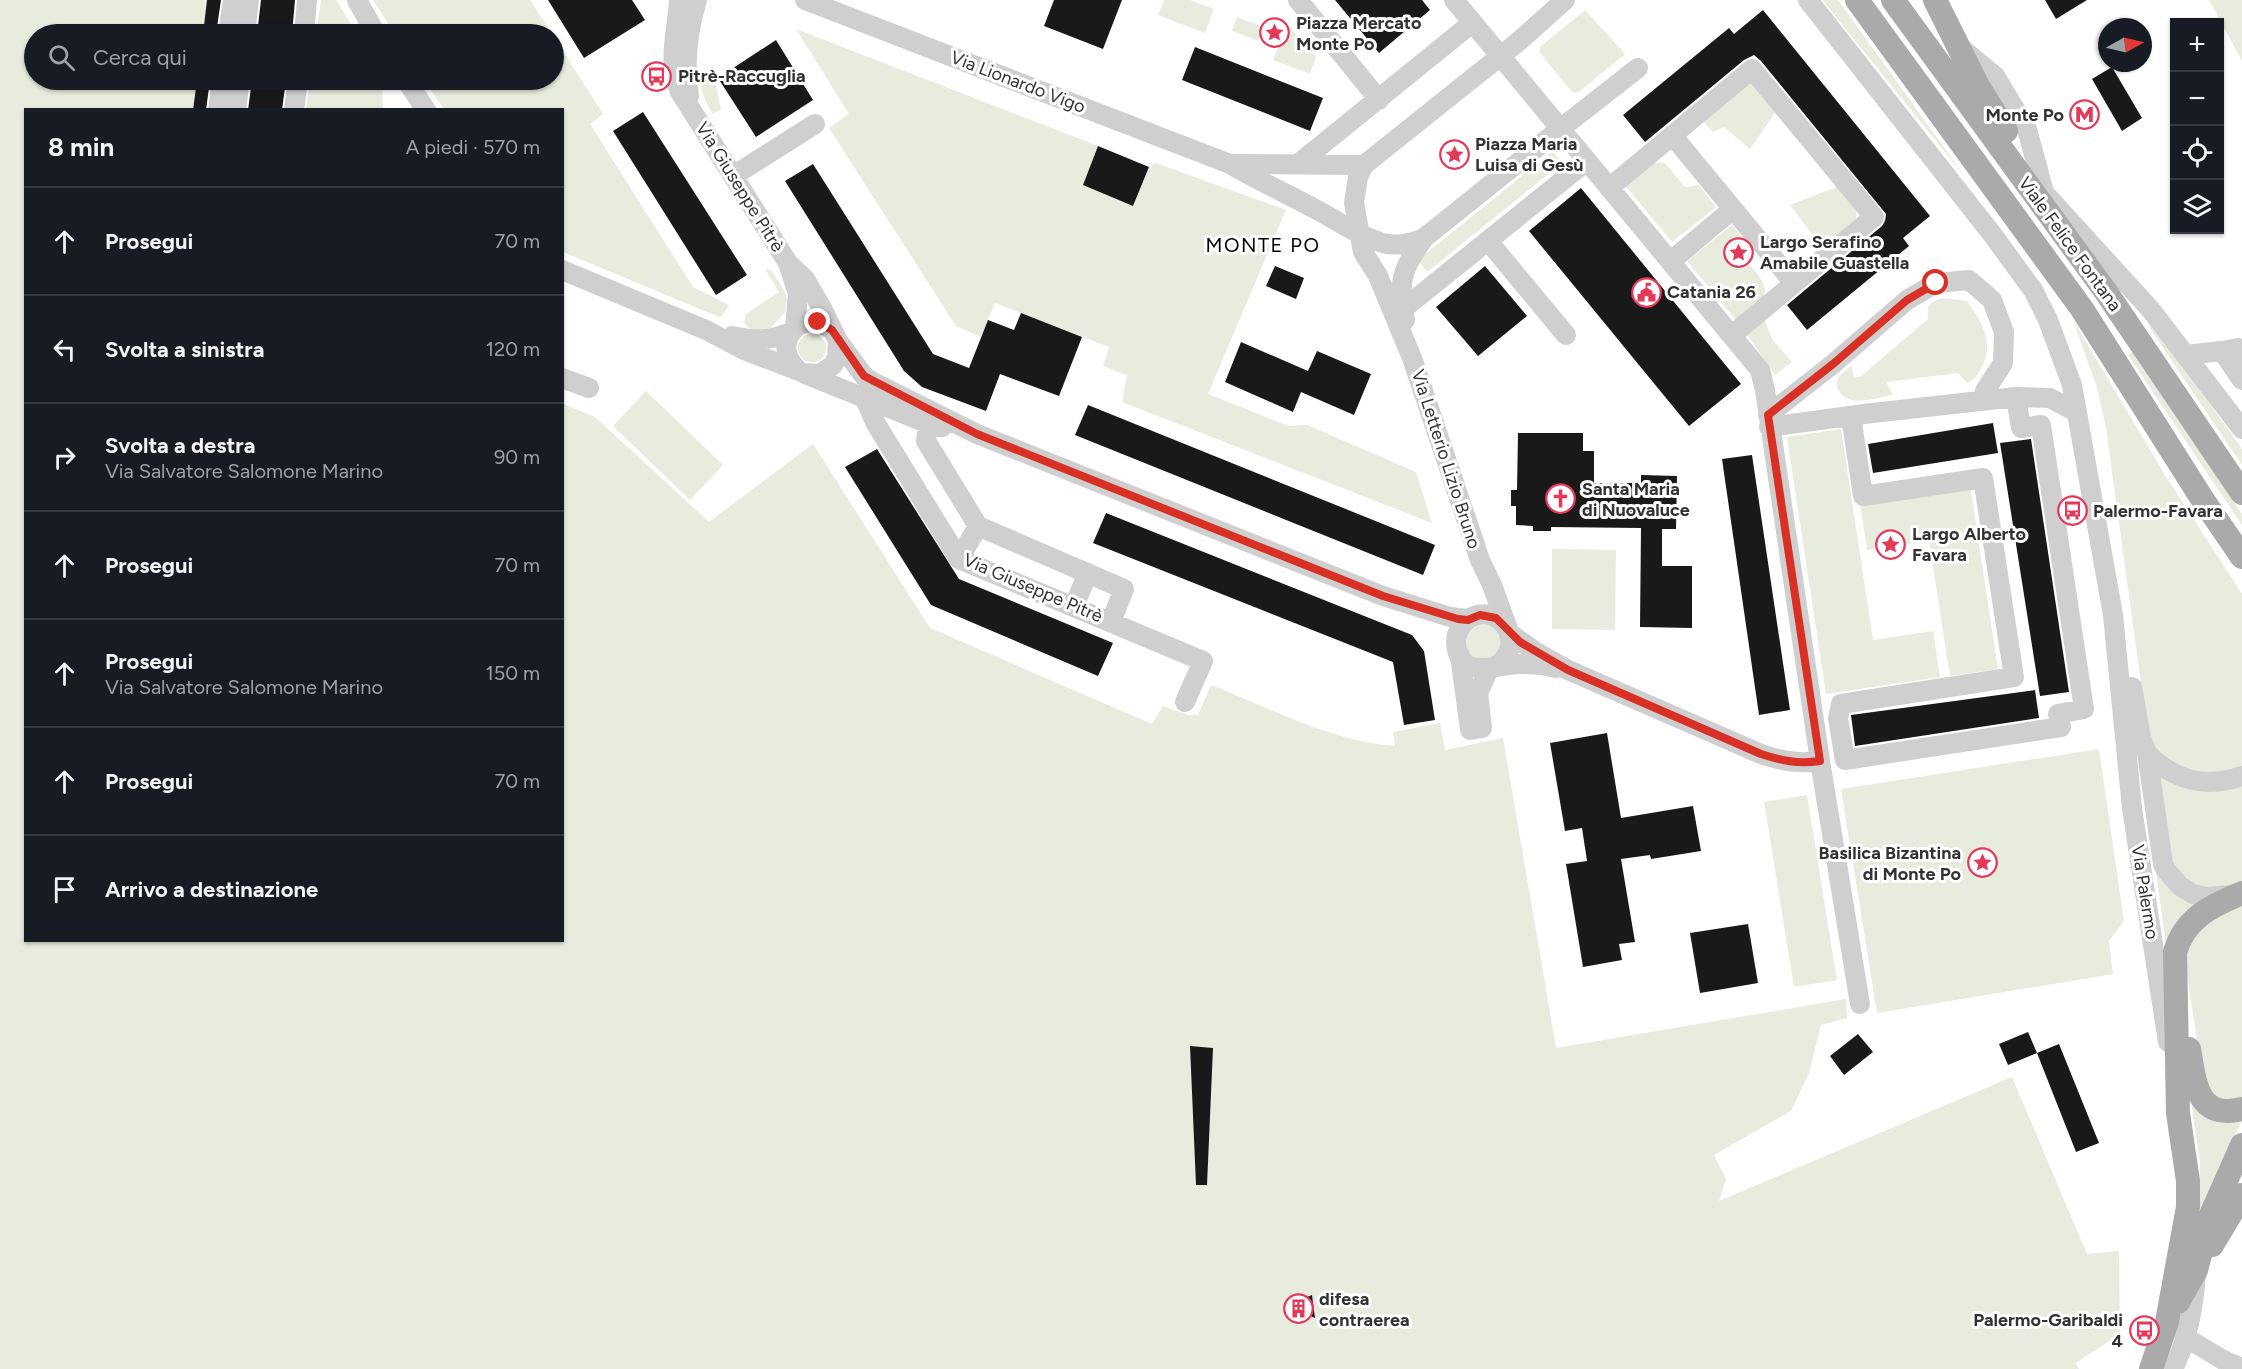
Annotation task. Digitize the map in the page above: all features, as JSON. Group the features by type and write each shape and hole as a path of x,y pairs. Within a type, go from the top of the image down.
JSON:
{"main road":[{"path":"1857,0 2082,309 2201,497 2242,557"},
{"name":"Viale Felice Fontana","path":"1893,0 2093,274 2242,493"},
{"path":"1935,0 1979,88 2093,274"},
{"path":"2178,1113 2176,1030 2167,971 2178,943 2193,919 2209,908 2240,893"},
{"path":"2167,971 2195,1085 2200,1096 2212,1108 2224,1111 2242,1109"},
{"name":"Via Palermo","path":"2151,1369 2176,1330 2188,1208 2188,1181 2178,1113"},
{"path":"2176,1330 2196,1270 2210,1217 2242,1145"},
{"path":"2196,1270 2242,1195"}],"street":[{"path":"229,24 233,0"},
{"path":"246,24 249,0"},
{"name":"Via Giuseppe Pitrè","path":"679,0 672,65 680,92 788,263"},
{"path":"692,111 687,82 688,50 697,0"},
{"name":"Via Lionardo Vigo","path":"805,0 1230,164"},
{"path":"1298,0 1379,100"},
{"path":"1454,0 1760,370 1860,1005"},
{"path":"1413,358 1378,276 1363,252 1354,203 1358,177 1364,165 1500,56 1565,0"},
{"name":"Via Palermo","path":"1808,0 1992,234 2033,290 2048,320 2072,385 2113,615 2132,808 2167,971 2178,1113"},
{"path":"357,3 370,24"},
{"path":"1298,164 1472,22"},
{"path":"1230,164 1340,224 1383,243 1397,245 1411,243 1424,238 1638,68"},
{"path":"1609,188 1752,69 1874,217 1732,334"},
{"path":"218,108 221,90"},
{"path":"236,108 239,90"},
{"path":"294,108 297,90"},
{"path":"413,90 425,108"},
{"path":"1982,123 2151,310 2242,429"},
{"path":"733,176 814,124"},
{"path":"1672,135 1794,283"},
{"path":"1403,309 1587,161"},
{"path":"1230,164 1364,165"},
{"path":"1671,261 1732,209"},
{"path":"1413,358 1403,309 1401,283 1404,269 1424,238"},
{"path":"1488,241 1566,335"},
{"path":"788,263 805,279 824,310 835,335 839,349 833,364 820,374 800,371 792,365 786,352 788,338 793,330 798,294 788,263"},
{"path":"564,271 706,330 744,350 865,399 934,426 977,434"},
{"path":"1769,421 1907,300 1936,283 1969,280 1992,300 2004,332 2003,363 1984,391"},
{"path":"706,330 759,341 771,340 810,321 818,322 835,335 864,376 977,434 1383,596 1450,617 1470,618 1488,615 1503,623 1509,631 1536,652 1568,670 1761,754 1784,762 1820,761"},
{"path":"2185,355 2238,348 2242,354"},
{"path":"2222,351 2242,380"},
{"name":"Via Letterio Lizio Bruno","path":"1413,358 1480,560"},
{"path":"564,379 589,388"},
{"path":"1769,421 1851,416 2016,397 2050,398 2076,412"},
{"path":"1851,416 1863,496 1983,478 2014,677 1841,704 1838,718 1845,760 2061,727 2058,714 2084,710 2041,425 2021,428 2016,397"},
{"name":"Via Giuseppe Pitrè","path":"865,399 876,424 959,559 1203,661 1185,702"},
{"path":"934,426 927,432 927,441 978,526 1124,589 1112,622"},
{"path":"925,504 953,486"},
{"path":"2201,497 2242,570"},
{"path":"959,559 978,526"},
{"path":"1480,560 1509,631 1510,648 1508,656 1493,668 1478,693 1482,728 1470,730 1457,636 1479,607 1484,592 1480,560"},
{"path":"1074,606 1088,573"},
{"path":"1383,596 1438,627 1464,661 1475,668 1520,664 1545,665 1568,670"},
{"path":"2113,615 2133,690 2141,738 2147,753 2163,864 2180,886 2199,896 2214,897 2240,893"},
{"path":"2147,753 2164,769 2190,781 2208,783 2229,781 2242,776"},
{"path":"2176,1030 2195,1085"},
{"path":"2173,1369 2176,1330 2223,1360 2242,1368"}],"shaded area":[{"path":"0,0 207,0 204,24 24,24 24,90 196,90 193,108 24,108 24,942 564,942 564,404 595,417 709,522 813,444 930,628 1152,724 1163,706 1188,715 1198,715 1211,685 1324,731 1371,743 1395,746 1393,732 1440,723 1445,750 1503,738 1556,1048 1846,999 1847,1018 1821,1025 1809,1073 1791,1111 1714,1155 1726,1179 1719,1201 2012,1077 2087,1254 2119,1251 2120,1334 2076,1363 2079,1369 0,1369"},
{"path":"321,0 336,0 351,24 317,24"},
{"path":"373,0 530,0 546,24 389,24"},
{"path":"1164,0 1190,0 1214,9 1205,33 1158,15"},
{"path":"1823,0 1838,0 1966,178 1836,17"},
{"path":"2209,0 2242,0 2242,61 2224,28 2224,18 2219,18"},
{"path":"1585,10 1625,54 1580,91 1573,93 1540,53 1540,47"},
{"path":"1237,17 1263,27 1258,41 1232,31"},
{"path":"1287,24 1316,57 1310,74 1273,60"},
{"path":"796,29 1098,146 1083,185 1133,206 1149,167 1156,163 1286,210 1208,394 1288,426 1307,425 1416,472 1432,523 1122,402 1127,375 1103,366 1109,347 995,303 981,337 956,326 829,128 849,114"},
{"path":"564,53 603,114 590,124 693,287 729,305 722,316 719,317 564,252 564,108 443,108 431,90 564,90"},
{"path":"703,74 717,75 716,86 721,109 713,114 702,89"},
{"path":"1749,81 1754,81 1776,108 1775,113 1750,149 1724,127 1713,132 1702,120"},
{"path":"309,90 382,90 383,108 306,108"},
{"path":"1553,151 1562,163 1427,272 1418,260"},
{"path":"1653,162 1665,163 1685,187 1699,185 1716,207 1672,242 1624,184"},
{"path":"1839,186 1855,207 1855,222 1816,254 1807,242 1812,234 1790,205"},
{"path":"1732,225 1753,250 1746,261 1762,281 1764,288 1761,299 1736,320 1687,261"},
{"path":"765,269 771,270 786,294 787,301 784,314 770,328 751,330 744,323 746,314 779,292"},
{"path":"1942,298 1967,301 1982,325 1987,352 1985,361 1972,381 1967,383 1958,373 1886,382 1893,395 1870,400 1848,399 1842,395 1837,382 1843,373 1852,366 1854,378 1860,377 1928,319 1928,307 1932,302"},
{"path":"1761,320 1765,321 1772,339 1792,362 1775,375 1746,333"},
{"path":"2073,320 2165,475 2242,594 2242,768 2207,775 2175,767 2151,744 2106,428 2097,388"},
{"path":"2153,324 2242,449 2242,465 2149,327"},
{"path":"812,334 822,338 826,348 822,358 812,362 802,358 798,348 802,338"},
{"path":"2132,352 2242,514 2242,525 2128,355"},
{"path":"646,391 723,465 690,500 613,426"},
{"path":"1841,429 1873,640 1933,631 1940,677 1826,694 1787,437"},
{"path":"1970,485 1998,669 1950,676 1929,541 1867,550 1860,502"},
{"path":"1552,549 1616,550 1615,630 1552,629"},
{"path":"1479,624 1492,624 1503,637 1497,656 1481,661 1470,655 1466,646 1469,634"},
{"path":"2099,749 2124,921 2109,941 2113,974 1877,1013 1841,789"},
{"path":"2157,774 2177,785 2198,790 2220,790 2242,785 2242,882 2211,890 2193,885 2173,866"},
{"path":"1807,795 1837,980 1794,987 1764,802"},
{"path":"2155,866 2195,906 2168,958"},
{"path":"2242,906 2242,1100 2238,1102 2213,1096 2202,1072 2184,956 2191,937 2225,910"},
{"path":"2191,1101 2242,1121 2227,1150 2203,1209 2199,1209 2200,1163"}],"building":[{"path":"207,0 221,0 217,24 204,24"},
{"path":"261,0 295,0 293,24 258,24"},
{"path":"548,0 632,0 645,20 584,58"},
{"path":"1054,0 1122,0 1103,49 1044,26"},
{"path":"1335,0 1422,0 1430,10 1379,53"},
{"path":"2045,0 2087,0 2056,19"},
{"path":"1763,10 1930,216 1903,238 1909,246 1807,330 1787,305 1882,226 1886,214 1761,61 1754,55 1744,60 1645,142 1623,115 1729,28 1734,34"},
{"path":"776,40 813,100 756,137 718,78"},
{"path":"1195,47 1323,98 1310,131 1182,80"},
{"path":"2104,72 2115,72 2142,118 2122,131 2092,79"},
{"path":"196,90 209,90 206,108 193,108"},
{"path":"251,90 285,90 282,108 248,108"},
{"path":"643,112 747,275 716,295 613,131"},
{"path":"1098,146 1149,167 1133,206 1083,185"},
{"path":"813,164 933,354 969,368 988,320 1014,330 1021,313 1082,337 1059,396 1000,374 986,411 922,387 904,371 785,181"},
{"path":"1581,188 1741,384 1689,426 1529,231"},
{"path":"1275,266 1304,278 1296,299 1266,286"},
{"path":"1485,266 1527,316 1478,356 1436,307"},
{"path":"1241,342 1308,371 1317,351 1371,374 1354,415 1301,392 1293,412 1225,382"},
{"path":"1088,405 1435,545 1423,575 1075,435"},
{"path":"1993,423 1998,453 1873,473 1868,444"},
{"path":"1518,433 1583,433 1583,451 1594,451 1594,483 1641,483 1641,475 1677,476 1676,529 1662,529 1662,566 1692,566 1692,628 1640,627 1641,528 1551,527 1551,531 1533,531 1533,526 1516,525 1516,506 1511,506 1511,490 1517,490"},
{"path":"2031,439 2069,692 2040,696 2000,443"},
{"path":"877,449 959,579 1113,643 1098,676 931,605 845,467"},
{"path":"1752,455 1790,710 1759,715 1722,459"},
{"path":"1106,513 1412,635 1424,651 1435,720 1404,725 1393,662 1093,543"},
{"path":"2035,690 2039,718 1855,746 1851,715"},
{"path":"1607,733 1621,818 1693,806 1701,851 1651,859 1650,855 1621,859 1635,942 1619,944 1622,960 1583,967 1566,864 1587,861 1582,828 1565,831 1550,743"},
{"path":"1748,924 1758,983 1700,993 1690,933"},
{"path":"2028,1032 2037,1053 2008,1065 1999,1044"},
{"path":"1858,1034 1873,1052 1844,1075 1830,1056"},
{"path":"2059,1044 2099,1143 2076,1152 2037,1053"},
{"path":"1190,1046 1213,1048 1207,1185 1196,1185"},
{"path":"1312,1295 1315,1318 1292,1308 1302,1299"}],"place":[{"name":"Piazza Mercato Monte Po","path":"1275,33"},
{"name":"Pitrè-Raccuglia","path":"657,76"},
{"name":"Monte Po","path":"2085,115"},
{"name":"Piazza Maria Luisa di Gesù","path":"1454,154"},
{"name":"Largo Serafino Amabile Guastella","path":"1739,252"},
{"name":"Catania 26","path":"1646,292"},
{"name":"Santa Maria di Nuovaluce","path":"1561,499"},
{"name":"Palermo-Favara","path":"2072,511"},
{"name":"Largo Alberto Favara","path":"1891,544"},
{"name":"Basilica Bizantina di Monte Po","path":"1982,863"},
{"name":"difesa contraerea","path":"1298,1309"},
{"name":"Palermo-Garibaldi 4","path":"2144,1330"}],"district":[{"name":"MONTE PO","path":"1263,245"}],"route":[{"path":"818,322 832,330 864,376 977,434 1383,596 1458,619 1468,620 1480,615 1496,618 1520,642 1568,670 1761,754 1784,762 1802,763 1820,761 1768,415 1833,364 1907,300 1936,283"}]}
